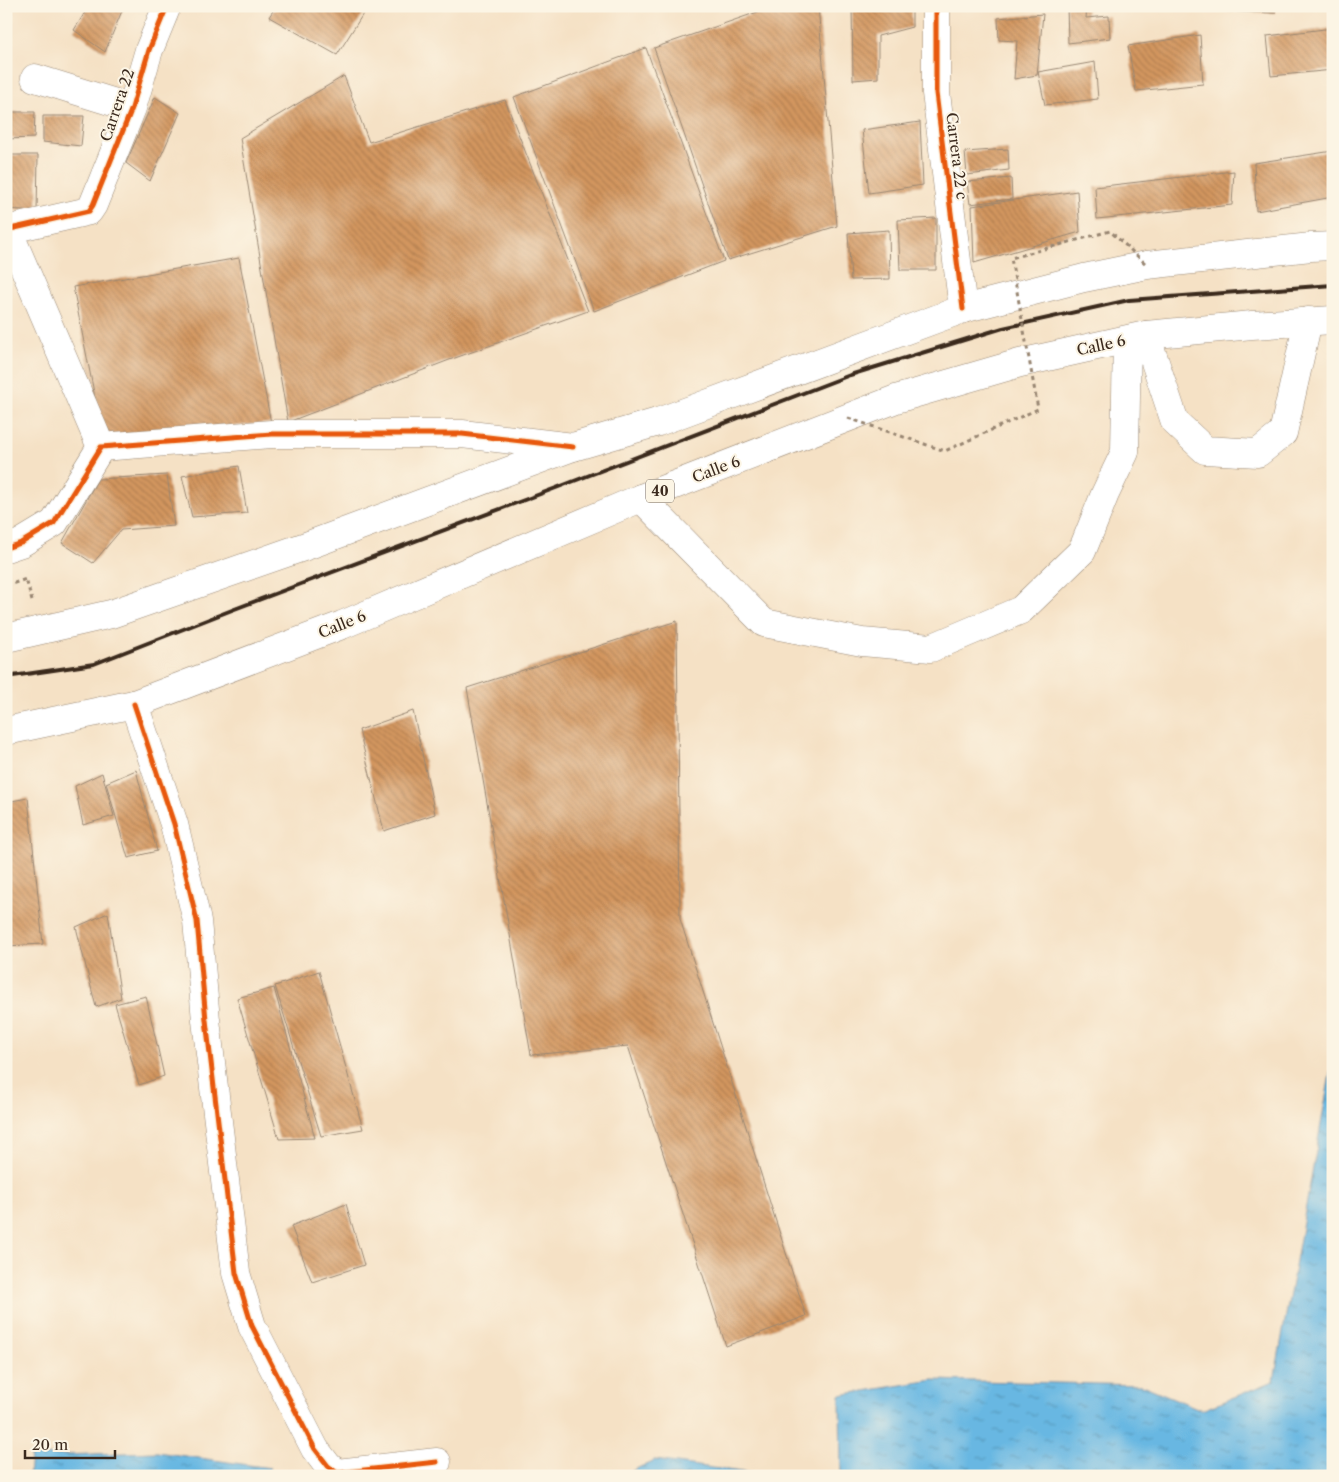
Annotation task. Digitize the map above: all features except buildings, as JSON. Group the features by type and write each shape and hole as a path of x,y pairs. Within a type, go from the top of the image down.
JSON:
{"main road":[{"name":"Carrera 22","path":"7,230 89,211 132,108 149,50 167,6"},
{"name":"Carrera 22 c","path":"936,6 936,93 963,309"},
{"path":"35,78 132,108"},
{"path":"7,230 102,447"},
{"path":"6,638 111,614 129,608 309,545 573,447 658,422 963,309 1084,278 1147,265 1333,246"},
{"path":"1136,338 1175,422 1205,450 1258,453 1283,433 1320,320"},
{"name":"Calle 6","path":"6,731 134,704 342,625 641,498 896,399 1020,363 1136,338 1320,320"},
{"path":"641,498 764,623 862,642 931,648 1021,610 1082,551 1124,452 1136,338"},
{"path":"102,447 272,434 462,434 573,447"},
{"path":"6,548 21,543 54,523 102,447"},
{"path":"134,704 174,824 197,921 206,1020 236,1273 252,1326 316,1449 328,1466 336,1473 438,1462"}],"path":[{"path":"848,418 945,451 1038,409 1010,258 1110,231 1147,265"},
{"path":"6,586 26,579 41,631"}],"water":[{"path":"1332,1064 1333,1476 841,1476 840,1395 933,1380 1142,1385 1202,1410 1274,1381"},
{"path":"157,1452 270,1468 271,1476 29,1476 31,1456"},
{"path":"655,1460 770,1476 631,1476 632,1471"}],"railway":[{"path":"6,677 94,664 850,375 1003,328 1129,300 1333,285"}],"cycle path":[{"path":"6,230 89,211 132,108 149,50 167,6"},
{"path":"936,6 936,93 963,309"},
{"path":"6,548 21,543 54,523 101,447 272,434 462,434 573,447"},
{"path":"134,704 174,824 197,921 206,1020 236,1273 252,1326 315,1449 328,1466 337,1473 437,1462"}]}
